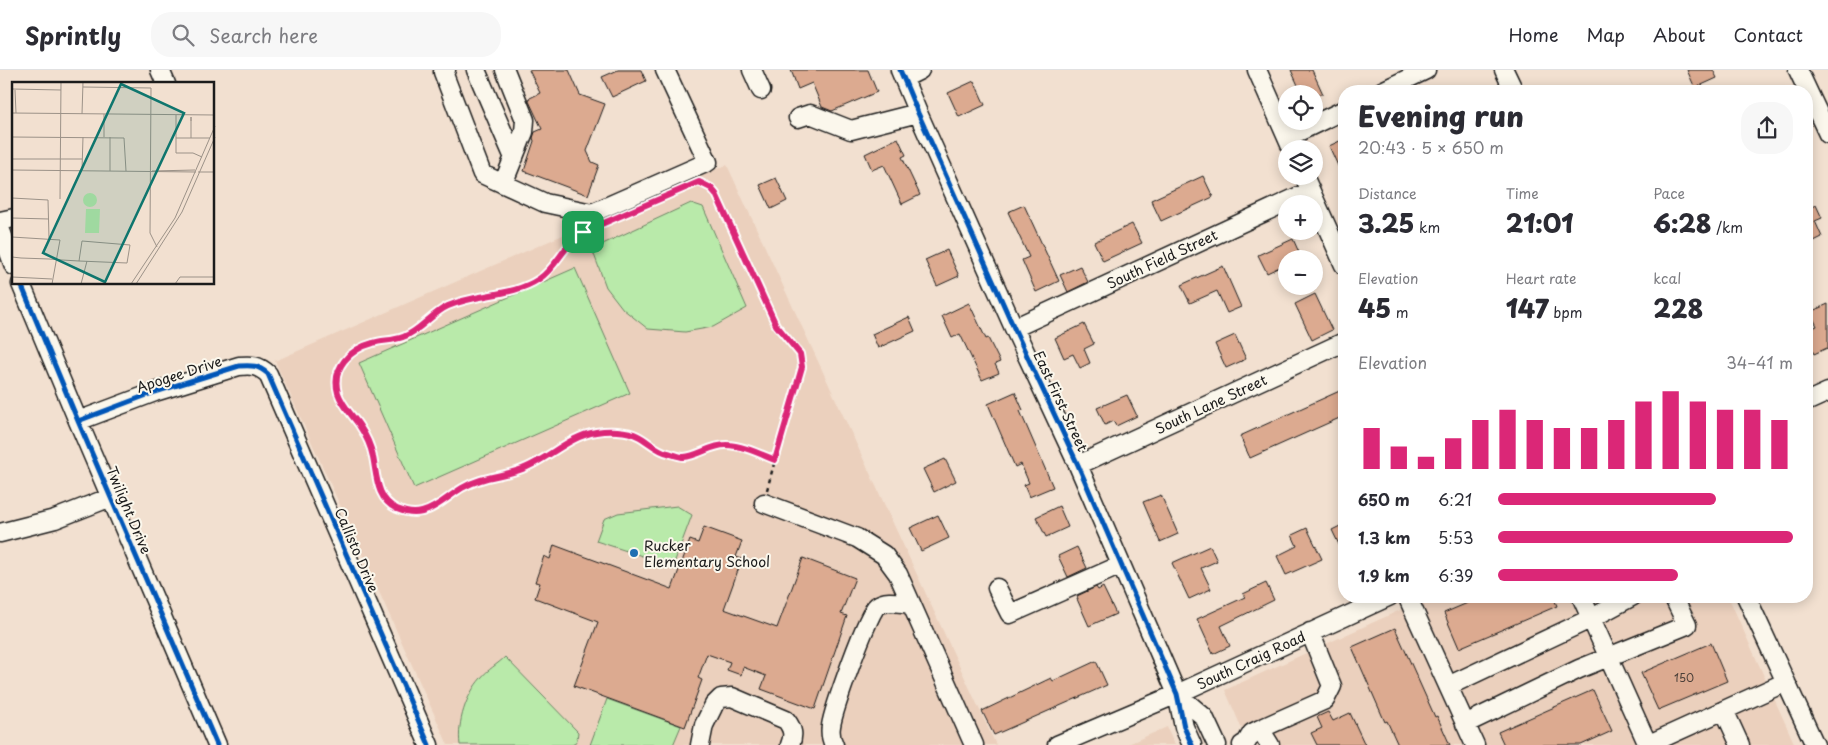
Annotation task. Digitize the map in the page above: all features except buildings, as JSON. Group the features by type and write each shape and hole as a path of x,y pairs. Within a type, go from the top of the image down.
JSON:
{"street":[{"path":"160,70 165,82"},
{"path":"446,70 443,72 482,174 545,203 592,213 708,162 665,70"},
{"path":"476,70 514,158"},
{"path":"503,184 524,132 525,120 505,70"},
{"path":"752,70 761,90"},
{"path":"902,74 920,70"},
{"path":"1257,70 1289,140"},
{"path":"1395,85 1426,70"},
{"path":"1504,70 1511,85"},
{"path":"1798,70 1805,85"},
{"name":"East First Street","path":"902,74 1014,328 1078,465 1177,694 1184,727 1192,745"},
{"path":"1813,102 1828,134"},
{"path":"798,118 810,114 850,130 918,113"},
{"path":"1295,140 1338,114"},
{"name":"South Field Street","path":"1014,328 1303,185"},
{"path":"1308,185 1338,252"},
{"path":"0,228 12,261"},
{"name":"Twilight Drive","path":"21,285 217,745"},
{"name":"South Lane Street","path":"1078,465 1338,345"},
{"name":"Apogee Drive","path":"78,421 155,392 239,366 251,365 260,367"},
{"name":"Callisto Drive","path":"260,367 268,374 274,384 429,745"},
{"path":"1813,399 1828,392"},
{"path":"0,533 55,520 111,497"},
{"path":"764,503 857,538 884,555 898,574 974,745"},
{"path":"997,588 1010,614 1121,565"},
{"path":"834,745 831,727 838,701 855,652 875,607 887,601 910,604"},
{"name":"South Craig Road","path":"1057,745 1177,694 1374,603"},
{"path":"1410,603 1475,745"},
{"path":"1584,603 1648,745 1786,682"},
{"path":"1448,686 1620,603"},
{"path":"1465,724 1580,669 1687,625 1676,603"},
{"path":"1749,603 1814,745"},
{"path":"1242,745 1246,743 1252,733 1325,700 1332,686 1310,632"},
{"name":"East First Street","path":"1177,694 1204,717 1216,745"},
{"path":"700,745 704,726 714,705 721,698 732,697 786,720 792,728 793,736 790,745"},
{"path":"1724,710 1740,745"},
{"path":"1260,729 1270,745"}],"path":[{"path":"764,503 802,367 800,354 776,325 716,194 711,188 699,182 583,232 574,238 552,267 539,279 522,287 448,306 403,337 374,342 361,347 343,360 337,376 338,393 344,406 368,440 373,455 375,475 380,494 398,509 414,513 424,512 465,486 482,478 526,468 551,455 569,442 595,432 625,432 637,436 664,453 685,457 713,447 727,445 775,460"}],"shaded area":[{"name":"Rucker Elementary School","path":"727,165 996,745 448,745 275,361 684,182"},
{"path":"1416,603 1731,603 1795,745 1249,745 1225,690"},
{"path":"1167,727 1175,745 1126,745"}],"green space":[{"path":"691,203 703,207 747,308 713,327 685,332 648,329 623,309 606,287 592,249"},
{"path":"575,268 630,393 414,488 359,363"},
{"path":"677,506 692,515 673,566 596,541 604,519 618,513"},
{"path":"505,657 578,732 577,740 573,745 460,745 461,718 471,692 483,675"},
{"path":"607,699 681,726 673,745 590,745"}],"cycle path":[{"path":"900,70 1014,328 1078,465 1177,694 1184,727 1192,745"},
{"path":"21,285 217,745"},
{"path":"78,421 155,392 239,366 255,366 268,374 429,745"}],"place":[{"name":"Rucker Elementary School","path":"634,553"}],"route":[{"path":"699,182 711,188 716,194 758,290 776,325 800,354 802,367 775,460 727,445 713,447 685,457 664,453 637,436 625,432 595,432 569,442 551,455 526,468 482,478 465,486 424,512 414,513 398,509 390,504 380,494 375,475 373,455 368,440 344,406 338,393 337,376 343,360 352,352 374,342 403,337 448,306 522,287 539,279 552,267 574,238 583,232 695,183 699,182"}]}
